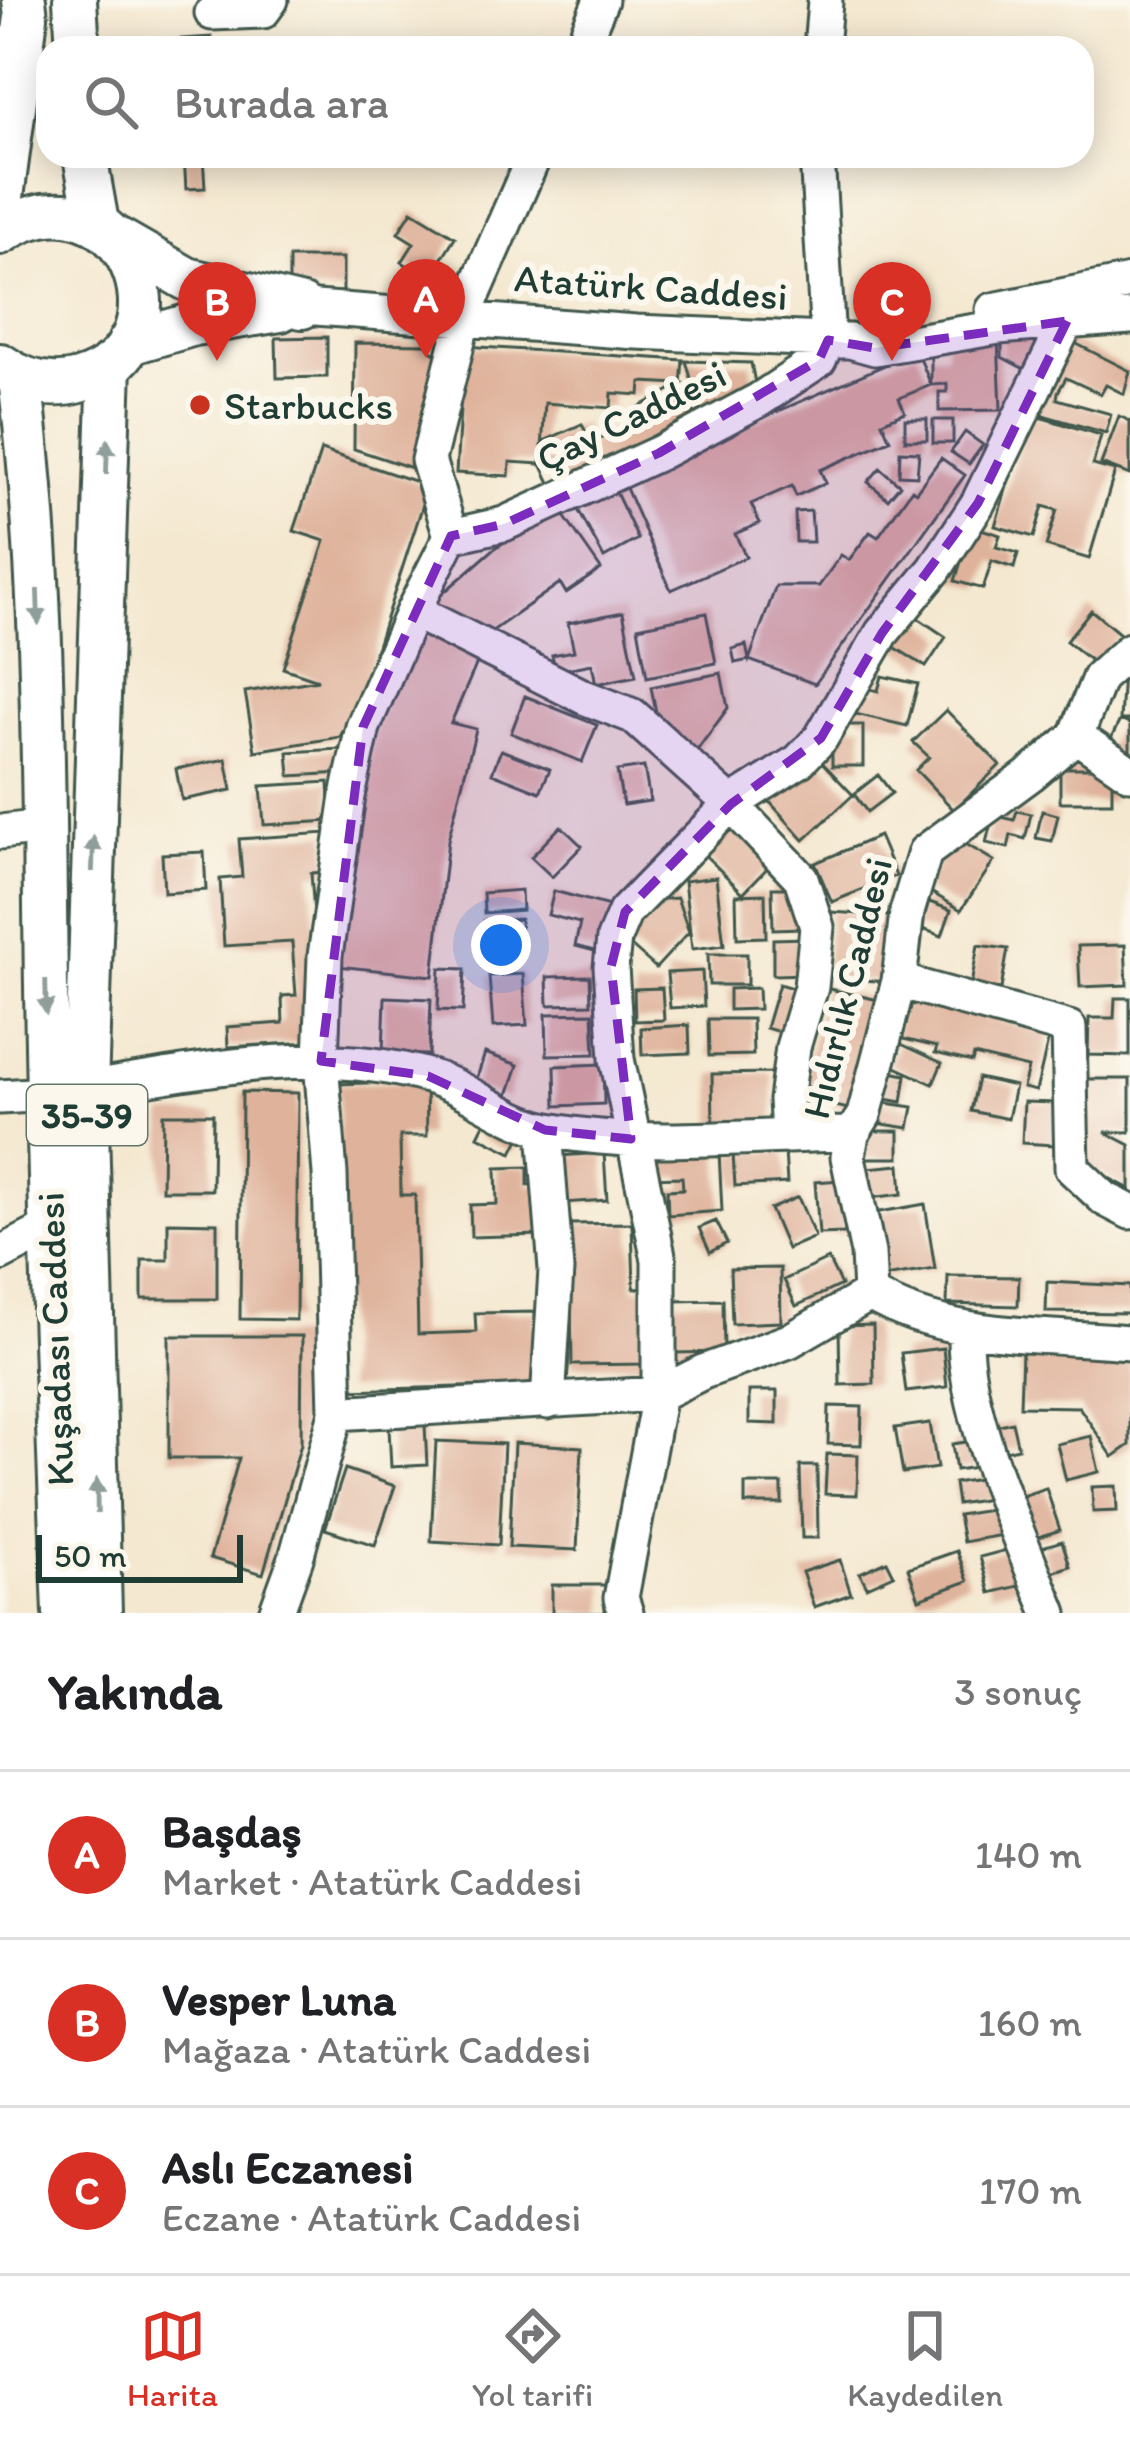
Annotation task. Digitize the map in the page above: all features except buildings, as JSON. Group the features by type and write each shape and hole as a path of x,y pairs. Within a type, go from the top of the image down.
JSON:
{"main road":[{"path":"0,212 10,69 24,0"},
{"path":"75,0 77,36"},
{"path":"90,168 108,231 135,266 141,292 139,318 119,354"},
{"path":"0,232 19,220 45,213 72,214 187,279 302,307"},
{"path":"10,372 54,384 74,382 119,354 194,324 302,307"},
{"name":"Kuşadası Caddesi","path":"65,1613 50,1228 67,1091 119,354"},
{"name":"35-39","path":"10,372 34,490"},
{"path":"0,428 34,490"},
{"name":"Kuşadası Caddesi","path":"34,490 44,826 67,1091 100,1613"}],"street":[{"path":"212,13 263,11 271,0"},
{"path":"586,36 602,0"},
{"path":"822,36 826,2"},
{"path":"276,1613 336,1413 330,1174 321,1061 325,956 353,773 363,728 412,611 451,536 428,460 464,316 529,168"},
{"path":"819,168 839,341"},
{"name":"Atatürk Caddesi","path":"839,341 1130,281"},
{"name":"Atatürk Caddesi","path":"302,307 636,332 839,341 874,348 999,327 1130,317"},
{"path":"626,1613 621,1598 659,1394 659,1260 617,1059 611,967 614,938 625,912 731,804 799,761 821,738 866,657 935,569 978,503 1067,321"},
{"name":"Çay Caddesi","path":"451,536 504,524 659,453 759,400 839,341"},
{"path":"412,611 584,697 633,716 731,804 801,878 817,927 811,987 794,1047 786,1100 788,1135"},
{"name":"Hıdırlık Caddesi","path":"869,1294 868,1253 848,1157 852,1134 864,1115 899,981 908,912 925,852 1076,736 1099,678 1130,650"},
{"path":"1076,736 1130,773"},
{"path":"0,832 44,826"},
{"path":"899,981 1069,1028 1072,1168 1105,1199 1130,1212"},
{"path":"0,1096 67,1091 222,1067 321,1061 371,1064 428,1076 545,1130 632,1139 852,1134"},
{"path":"545,1130 556,1270 548,1402"},
{"path":"0,1254 50,1228"},
{"path":"336,1413 659,1394 789,1341 869,1294 904,1314 964,1330 1130,1342"},
{"path":"964,1330 964,1361 1000,1489 1050,1613"}],"highlighted area":[{"path":"1067,321 978,503 882,633 821,738 731,804 625,912 611,967 631,1139 545,1130 428,1076 321,1061 363,727 451,536 504,524 659,453 819,360 828,340 875,348"}],"place":[{"name":"Başdaş","path":"426,358"},
{"name":"Vesper Luna","path":"217,361"},
{"name":"Aslı Eczanesi","path":"892,361"},
{"name":"Starbucks","path":"200,405"}]}
